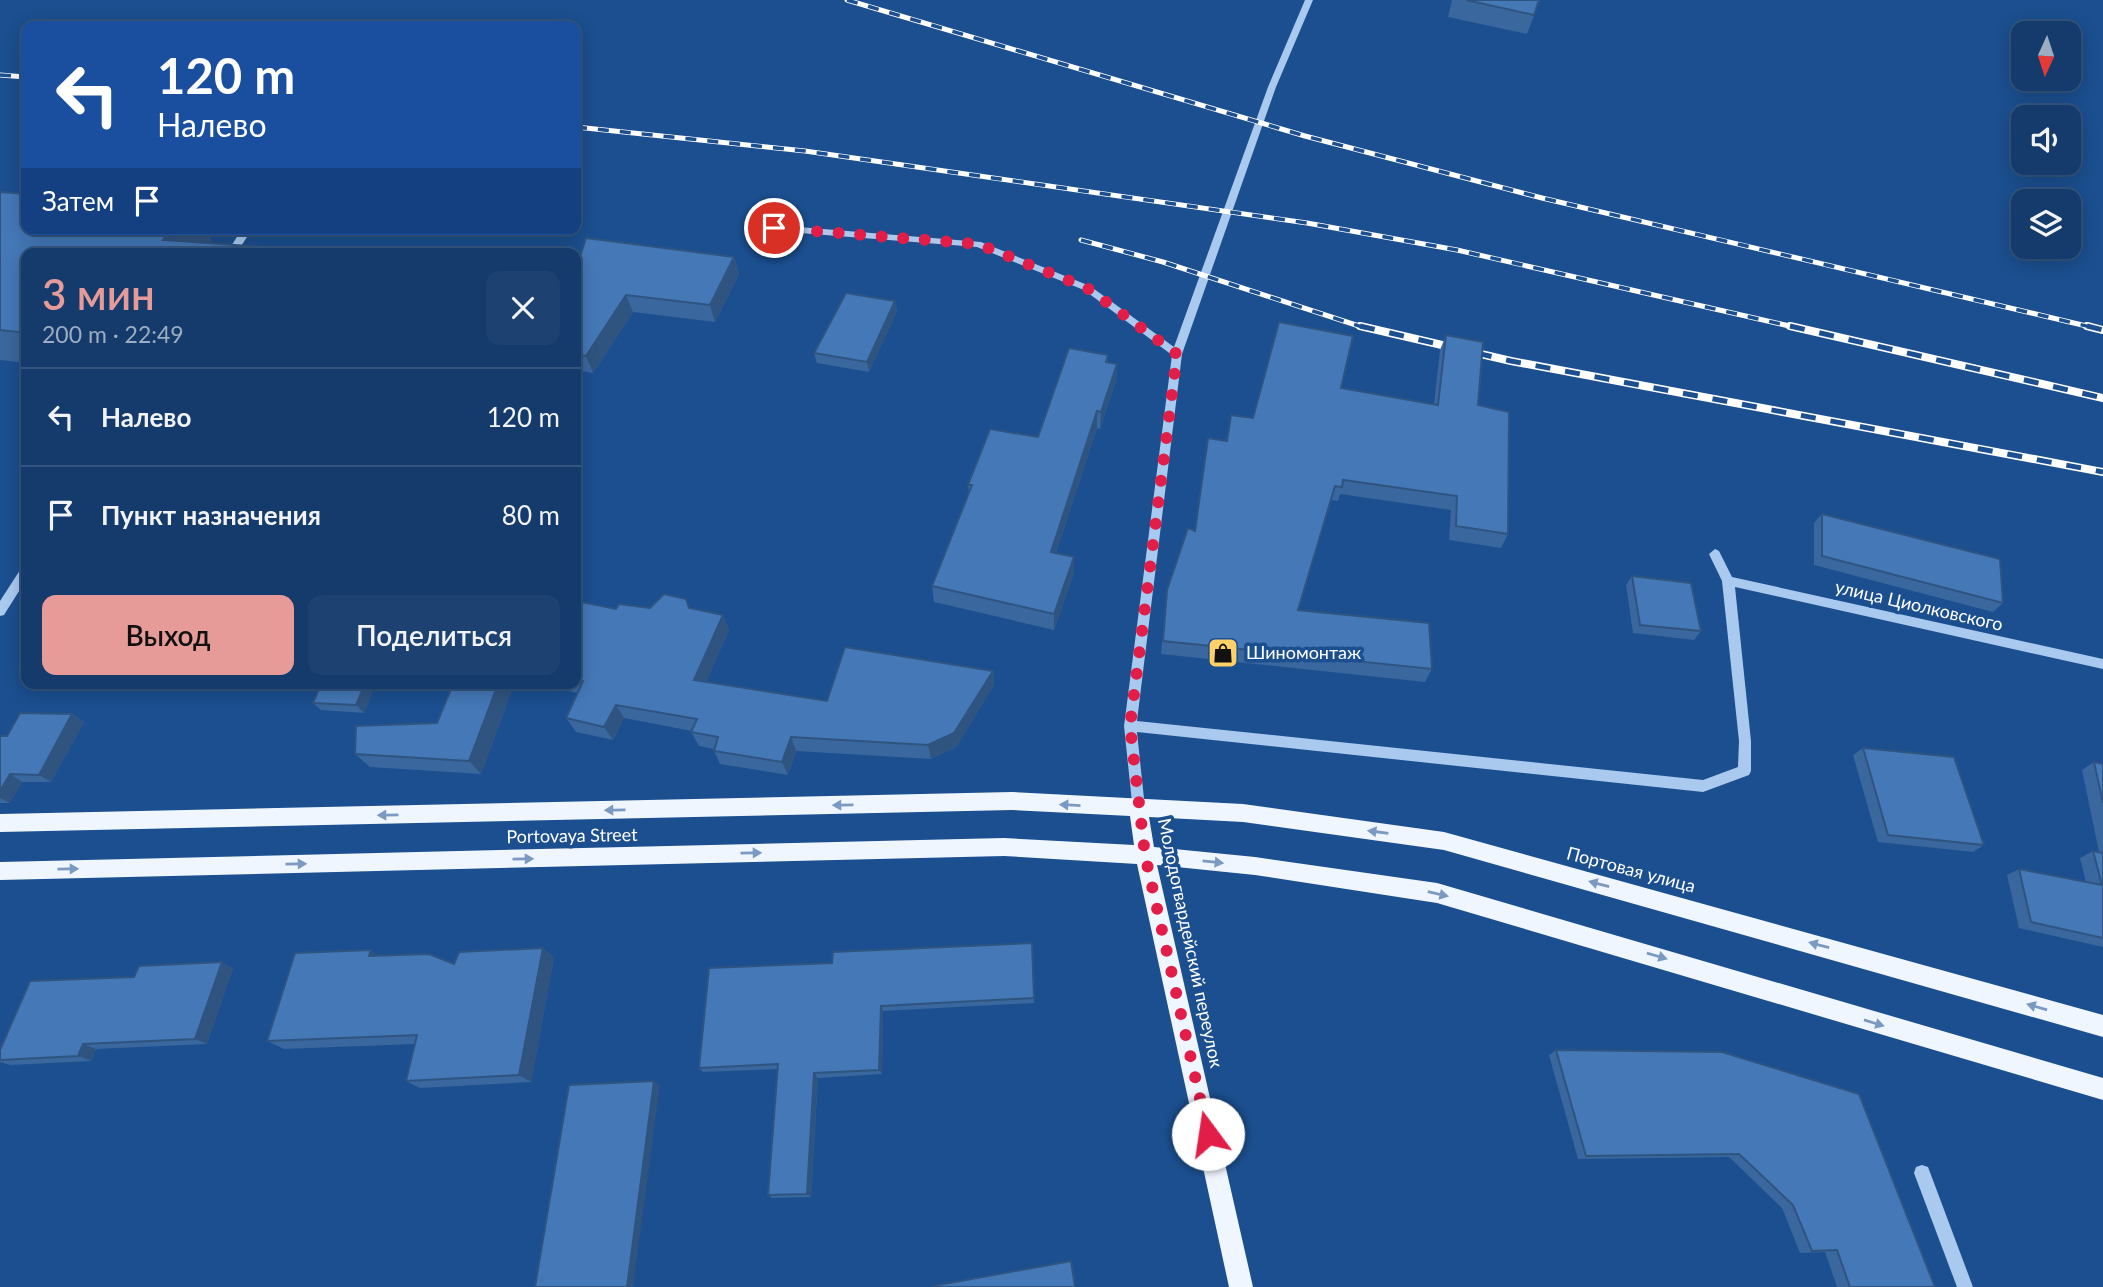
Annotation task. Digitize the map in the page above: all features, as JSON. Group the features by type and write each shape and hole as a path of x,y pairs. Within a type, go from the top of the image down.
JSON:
{"main road":[{"name":"Portovaya Street","path":"0,823 1012,801 1138,808"},
{"name":"Молодогвардейский переулок","path":"1138,808 1145,855 1228,1215 1241,1287"},
{"name":"Портовая улица","path":"1138,808 1243,813 1444,841 2103,1026"},
{"name":"Portovaya Street","path":"0,871 1004,847 1145,855"},
{"path":"1145,855 1255,866 1437,893 2103,1089"}],"street":[{"name":"Молодогвардейский переулок","path":"1138,808 1130,726 1177,354 1272,87 1309,0"},
{"path":"750,226 978,244 1087,288 1177,354"},
{"path":"1130,726 1703,786 1744,771 1745,741 1728,581 1715,554"},
{"path":"0,611 21,578"},
{"name":"улица Циолковского","path":"1728,581 2103,664"},
{"path":"1922,1173 1965,1287"}],"building":[{"path":"1466,0 1539,0 1534,15"},
{"path":"0,192 21,194 21,235 167,235 163,240 279,248 21,248 21,332 0,330"},
{"path":"586,238 734,257 710,305 626,295 586,356 581,355 581,254"},
{"path":"846,293 895,301 867,362 814,353"},
{"path":"1279,322 1353,336 1341,388 1438,405 1446,335 1483,342 1478,405 1509,412 1508,534 1456,526 1457,496 1343,480 1342,487 1335,486 1298,610 1429,623 1432,669 1163,641 1167,590 1188,528 1195,531 1208,438 1227,441 1231,415 1253,418"},
{"path":"1069,348 1108,355 1106,362 1117,364 1101,412 1097,411 1051,552 1074,557 1054,614 932,586 972,485 968,485 990,429 1038,437"},
{"path":"1822,514 2000,559 2003,603 1822,556"},
{"path":"1632,576 1691,583 1701,631 1640,625"},
{"path":"664,594 686,599 689,608 723,615 694,680 827,701 845,647 993,671 954,733 928,745 791,737 782,762 714,751 718,737 691,732 697,719 616,705 604,727 566,718 583,681 581,602 616,609 619,604 650,608"},
{"path":"319,689 363,689 356,705 313,703"},
{"path":"451,689 496,689 469,761 355,754 356,726 437,723"},
{"path":"20,713 72,714 39,775 10,774 0,791 0,736 7,736"},
{"path":"1863,748 1954,757 1984,845 1888,835"},
{"path":"2094,762 2103,764 2103,803"},
{"path":"2093,851 2103,853 2103,938 2031,922 2019,869 2102,885"},
{"path":"1032,943 1034,998 881,1006 879,1070 814,1073 807,1194 768,1195 778,1064 699,1068 709,968 832,963 833,952"},
{"path":"543,948 519,1075 406,1081 417,1035 267,1041 295,953 371,950 369,956 429,954 454,964 459,952"},
{"path":"222,962 195,1039 83,1044 78,1056 0,1060 0,1050 30,981 134,977 139,966"},
{"path":"1556,1050 1722,1052 1859,1094 1935,1287 1850,1287 1837,1250 1812,1251 1793,1205 1739,1154 1586,1156"},
{"path":"654,1081 627,1287 535,1287 569,1085"},
{"path":"1071,1261 1075,1287 933,1287 933,1286"}],"railway":[{"path":"847,0 1305,136 1542,198 2095,328"},
{"path":"0,75 21,77"},
{"path":"581,128 805,151 1307,223 1457,250 1798,328"},
{"path":"1081,240 1163,262 1365,328"},
{"path":"1360,326 1511,361 2103,472"},
{"path":"1790,326 2103,398"},
{"path":"2087,326 2095,328"},
{"path":"2095,328 2103,330"}],"place":[{"name":"Шиномонтаж","path":"1223,653"}],"route":[{"path":"774,228 978,244 1087,288 1177,354 1130,726 1145,855 1208,1134"}]}
